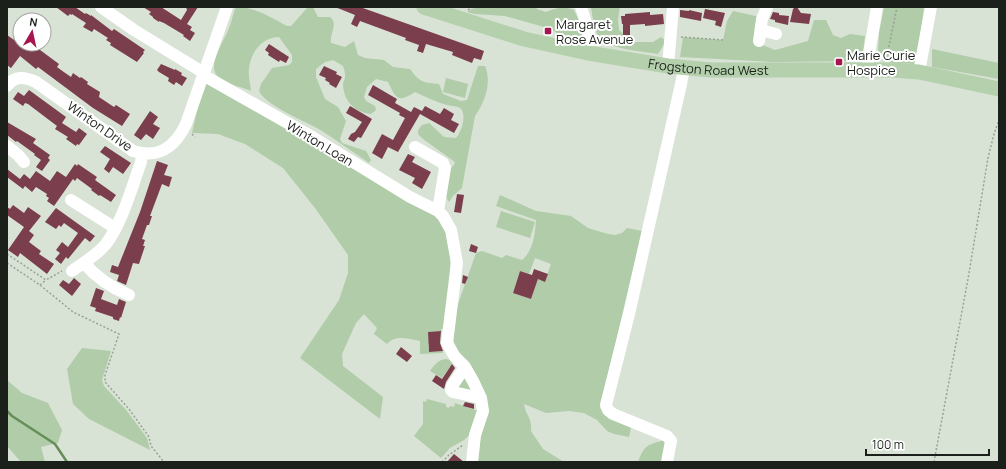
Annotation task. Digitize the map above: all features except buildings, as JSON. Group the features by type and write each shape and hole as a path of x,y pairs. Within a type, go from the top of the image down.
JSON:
{"main road":[{"name":"Frogston Road West","path":"424,7 524,38 588,53 668,66 711,70 868,70 920,72 999,89"}],"street":[{"name":"Winton Loan","path":"101,7 203,74 314,138 410,197 440,213"},
{"name":"Winton Drive","path":"7,86 18,77 36,82 133,151 142,154 153,154 164,150 174,143 180,134 227,7"},
{"path":"581,7 589,32 588,53"},
{"path":"668,66 673,7"},
{"path":"767,7 762,19 760,36 776,34"},
{"path":"868,70 868,60 877,7"},
{"path":"920,72 930,7"},
{"path":"667,462 671,441 667,436 613,414 608,410 606,405 629,314 684,68"},
{"path":"7,146 24,162"},
{"path":"414,147 443,163 446,168 440,213 451,230 457,263 447,343 455,357 465,367 481,398 483,411 475,434 472,462"},
{"path":"72,271 106,244 115,228 129,196 141,162 142,154"},
{"path":"78,202 115,228"},
{"path":"84,262 91,271 116,290 129,295"},
{"path":"465,367 451,390 453,392 481,398"}],"path":[{"path":"888,51 897,7"},
{"path":"671,36 724,40"},
{"path":"934,462 968,279 988,158 999,120"},
{"path":"7,254 46,280"},
{"path":"7,263 40,286 73,312 119,334 105,376 105,382 129,409 164,462"},
{"path":"40,286 46,280 66,269 72,271"},
{"path":"442,462 475,434"}],"green space":[{"path":"237,7 244,7 257,11 287,26 291,26 308,7 313,7 318,17 330,17 333,20 334,26 331,36 331,43 345,47 354,41 358,55 365,58 384,60 393,67 410,69 416,77 422,81 439,84 443,94 461,101 467,100 478,66 485,66 488,85 482,105 475,116 462,188 449,202 446,197 446,173 455,162 418,134 418,130 422,125 429,123 444,137 456,138 460,132 463,120 463,112 459,107 447,105 415,92 405,97 398,98 388,82 376,79 367,87 364,97 366,101 375,106 376,110 371,114 365,113 355,108 348,101 343,85 345,72 343,66 333,60 325,62 316,69 316,77 325,99 338,107 346,121 340,139 342,143 366,151 371,160 369,163 322,131 278,108 263,97 259,91 261,84 272,68 289,65 292,62 292,55 279,37 267,40 258,46 252,56 249,71 251,91 222,80 214,70 214,64"},
{"path":"479,7 536,7 537,9 546,12 560,8 574,10 582,27 582,39 579,42 566,39 551,29 505,16 467,12"},
{"path":"591,7 620,7 618,19 619,30 633,42 653,42 661,37 666,41 658,54 610,45 599,37 594,23"},
{"path":"884,7 924,7 917,64 884,62 878,51 879,33"},
{"path":"733,11 760,17 755,42 775,50 808,41 814,20 826,20 833,35 841,38 850,34 865,36 862,61 773,62 680,57 683,37 723,40 727,21"},
{"path":"932,49 999,63 999,79 932,67"},
{"path":"446,78 468,84 465,98 443,92"},
{"path":"209,82 436,214 444,225 451,245 449,287 444,328 441,329 442,331 428,332 428,339 434,338 434,344 428,344 429,352 443,351 443,353 420,354 420,341 407,338 394,339 387,344 374,334 377,328 364,314 356,323 342,354 343,366 383,397 380,419 300,358 339,300 348,273 348,255 315,208 283,168 245,144 218,134 192,133 203,84"},
{"path":"500,195 536,211 571,216 588,228 608,234 615,235 622,233 627,228 642,231 600,408 605,414 631,427 629,437 607,431 597,420 584,413 569,411 546,413 524,404 531,422 531,431 543,449 564,462 478,462 485,395 480,382 468,361 456,349 453,339 457,307 476,253 482,251 502,258 506,255 522,260 529,252 531,247 536,220 496,206","holes":["535,258 551,264 545,281 538,279 531,299 513,292 520,271 529,274"]},
{"path":"501,211 535,222 530,238 496,227"},
{"path":"82,348 111,351 102,380 104,386 127,411 147,438 150,450 89,419 73,404 67,369"},
{"path":"446,359 454,361 442,378 430,371 433,366 441,360"},
{"path":"464,373 471,387 471,391 458,390 456,384"},
{"path":"7,380 22,393 48,403 62,430 58,443 41,447 45,462 21,462 7,446"},
{"path":"427,399 446,404 446,407 449,408 450,406 454,407 455,403 478,411 471,433 464,440 450,448 441,458 414,436 423,424 423,401 426,402"},
{"path":"665,440 667,443 662,462 638,462 647,446"}],"waterway":[{"path":"7,411 12,416 55,444 67,462"}],"place":[{"name":"Margaret Rose Avenue","path":"548,31"},
{"name":"Marie Curie Hospice","path":"839,62"}]}
